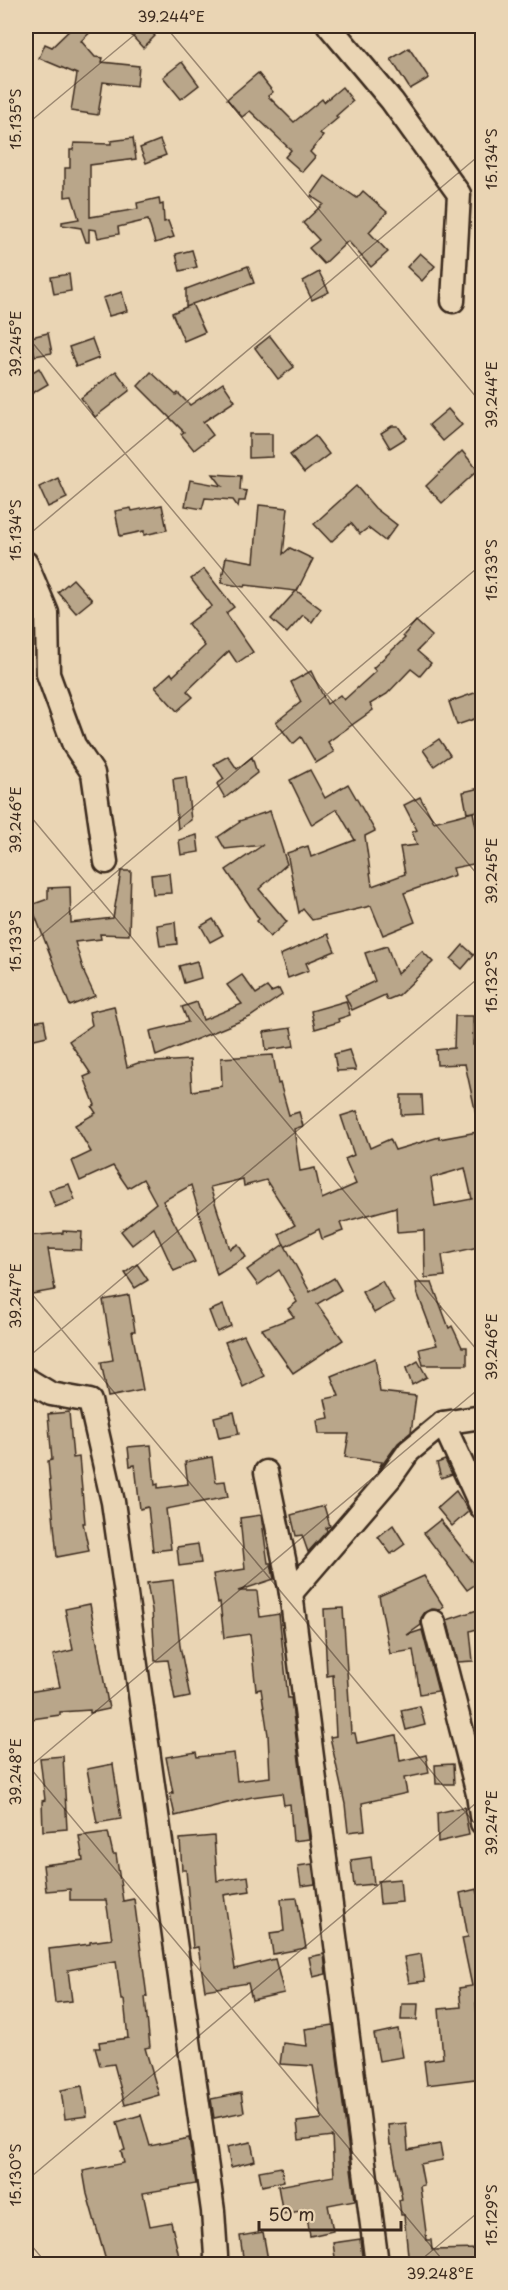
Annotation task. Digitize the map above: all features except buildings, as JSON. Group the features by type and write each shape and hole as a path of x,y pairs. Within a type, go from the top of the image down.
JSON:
{"street":[{"path":"329,26 392,101 459,194 453,301"},
{"path":"26,563 47,613 48,674 74,745 93,773 106,862"},
{"path":"26,1379 51,1394 90,1401 113,1502 213,2211 215,2265"},
{"path":"291,1593 390,1478 409,1451 443,1423 483,1417"},
{"path":"443,1423 483,1509"},
{"path":"266,1472 291,1593 376,2265"},
{"path":"434,1622 478,1794 483,1823"}]}
